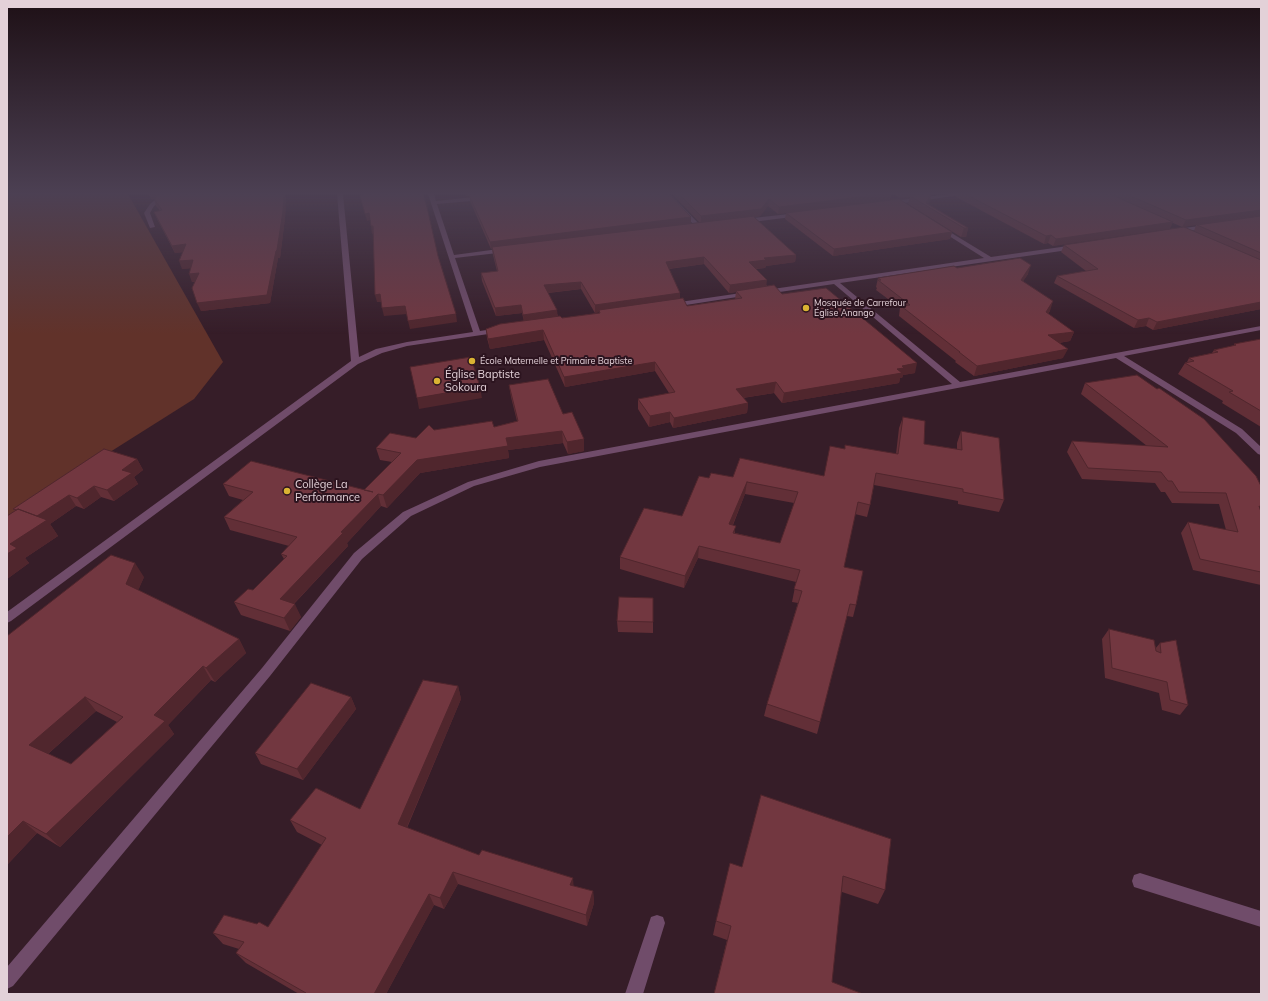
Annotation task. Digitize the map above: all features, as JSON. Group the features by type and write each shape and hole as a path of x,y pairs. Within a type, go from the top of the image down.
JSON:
{"street":[{"path":"344,241 355,362"},
{"path":"447,241 478,333"},
{"path":"960,241 989,259"},
{"path":"664,306 1086,245"},
{"path":"452,257 514,249"},
{"path":"835,282 958,385"},
{"path":"7,980 266,672 358,556 407,514 471,484 539,464 1261,328"},
{"path":"7,618 355,362 379,351 407,344 509,329"},
{"path":"1117,355 1239,431 1261,452"},
{"path":"1140,881 1261,919"},
{"path":"634,994 657,923"}],"shaded area":[{"path":"7,241 154,241 223,362 194,399 7,517"}],"building":[{"path":"169,241 278,241 267,295 197,303 192,288 199,273 189,274 193,260 179,261 186,244 172,246"},
{"path":"373,241 435,241 456,314 408,321 405,306 382,308 380,294 375,295"},
{"path":"545,241 780,241 796,255 764,258 766,260 749,262 767,280 730,285 704,257 666,262 680,293 595,305 581,282 544,285 557,310 523,315 521,305 495,308 481,273 498,271 492,247"},
{"path":"823,241 892,241 834,249"},
{"path":"1093,241 1216,241 1261,260 1261,302 1157,322 1149,318 1138,320 1057,276 1098,269 1064,245"},
{"path":"1233,241 1261,241 1261,253"},
{"path":"1020,258 1031,265 1021,280 1053,301 1046,312 1074,332 1048,335 1068,349 977,366 901,306 910,305 878,280 881,280 878,278 954,266 957,268"},
{"path":"774,285 782,294 826,288 917,363 902,366 904,368 897,369 902,373 784,393 776,382 736,389 748,403 674,418 670,412 650,416 638,399 675,392 655,362 564,377 543,330 488,339 486,329 500,324 560,316 562,318 600,313 599,310 683,298 687,306 742,298 736,291"},
{"path":"1261,339 1261,411 1229,392 1233,391 1185,363 1194,361 1189,358 1218,352 1214,350 1236,345 1234,344"},
{"path":"471,357 480,387 417,398 410,367"},
{"path":"1137,375 1157,389 1159,388 1204,419 1256,476 1261,486 1261,507 1259,506 1261,512 1261,572 1200,559 1188,522 1238,532 1226,493 1179,492 1172,481 1168,481 1161,472 1088,468 1072,441 1168,447 1085,383"},
{"path":"548,379 563,414 572,412 584,439 567,442 562,431 506,438 508,446 417,460 383,495 378,494 280,599 295,604 284,618 234,602 248,589 253,590 287,556 281,554 297,537 224,517 253,492 223,484 251,461 364,490 401,453 376,448 390,433 416,438 429,425 434,430 492,421 494,427 518,421 509,385"},
{"path":"903,417 925,421 924,444 962,450 961,431 999,438 1004,500 963,492 963,489 876,473 870,505 858,502 844,567 863,571 856,605 850,604 820,722 767,704 802,591 794,589 800,570 699,546 685,576 620,557 644,508 682,516 699,476 709,478 711,473 733,477 740,458 824,476 830,446 845,449 845,445 898,454","holes":["747,482 798,492 780,543 733,533 736,526 729,524"]},
{"path":"104,449 137,459 122,470 132,473 107,490 94,486 77,498 69,495 37,516 18,509 13,509"},
{"path":"18,509 47,520 10,544 17,548 7,554 7,516"},
{"path":"111,555 135,563 126,584 239,639 206,668 203,666 154,715 165,721 46,834 23,821 7,837 7,636","holes":["85,697 123,717 71,764 29,745"]},
{"path":"619,597 653,598 653,622 617,621"},
{"path":"1109,629 1154,640 1156,651 1161,653 1160,643 1176,640 1188,705 1170,700 1167,682 1112,668"},
{"path":"423,680 458,686 398,824 479,855 482,850 573,878 570,885 593,891 586,915 453,872 440,898 429,894 374,994 305,994 306,993 236,953 244,942 213,933 224,915 257,924 259,922 268,927 326,838 290,820 316,788 360,809"},
{"path":"311,683 351,697 297,769 255,753"},
{"path":"761,795 891,839 885,890 843,876 832,982 863,994 714,994 731,926 716,921 730,863 742,867"}],"place":[{"name":"Mosquée de Carrefour Église Anango","path":"806,308"},
{"name":"École Maternelle et Primaire Baptiste","path":"472,361"},
{"name":"Église Baptiste Sokoura","path":"437,381"},
{"name":"Collège La Performance","path":"287,491"}]}
